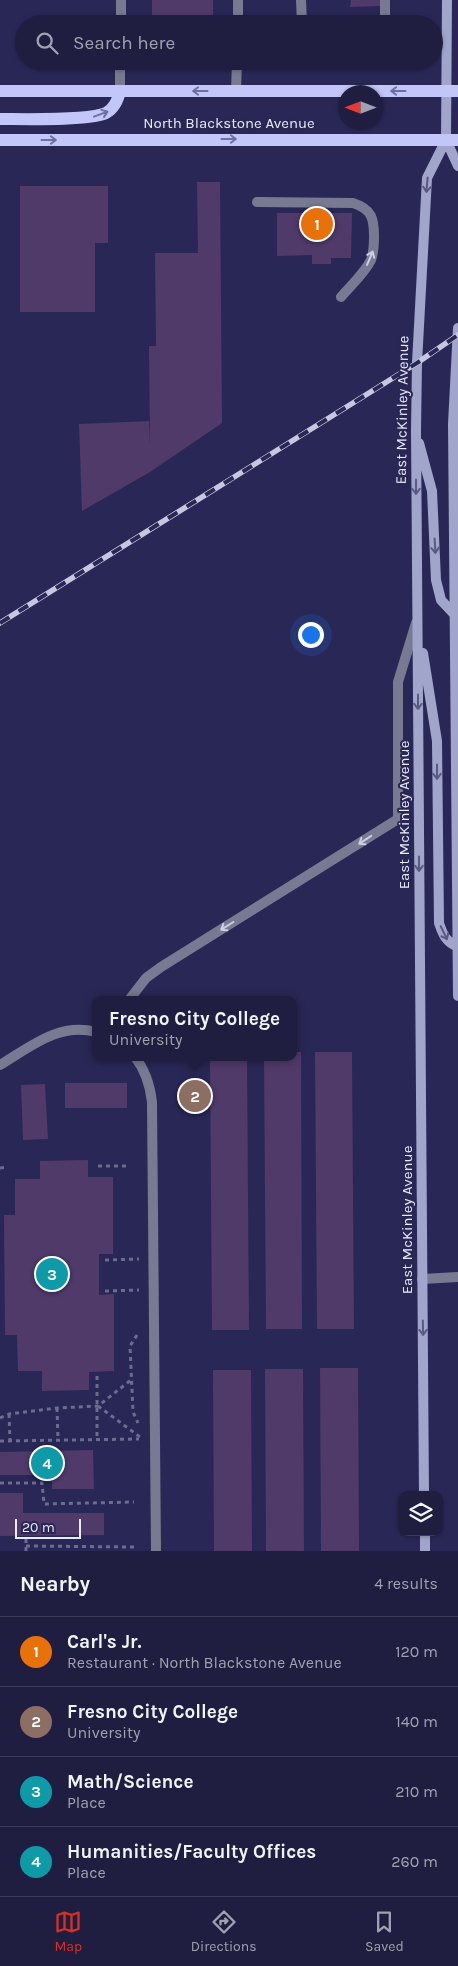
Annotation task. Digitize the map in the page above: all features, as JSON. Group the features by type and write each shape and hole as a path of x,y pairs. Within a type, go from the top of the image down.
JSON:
{"main road":[{"name":"East McKinley Avenue","path":"447,0 452,91 452,140 458,166"},
{"path":"0,91 452,91"},
{"path":"0,99 45,91"},
{"path":"0,119 94,117 112,109 118,100 120,91"},
{"name":"North Blackstone Avenue","path":"0,140 452,140"},
{"name":"East McKinley Avenue","path":"424,1491 417,363 427,178 452,140"},
{"path":"458,328 456,394 458,996"},
{"path":"416,430 432,491 436,580 440,600 456,615"},
{"path":"418,620 436,741 439,923 443,935 449,943 458,947"}],"street":[{"path":"120,15 121,0"},
{"path":"238,0 238,15"},
{"path":"301,0 302,15"},
{"path":"385,0 385,15"},
{"path":"120,70 120,91"},
{"path":"236,91 237,70"},
{"path":"257,202 353,203 359,205 370,214 374,219 372,258 365,270 341,297"},
{"path":"131,996 146,978 161,967 398,818 398,682 418,620"},
{"path":"0,1065 51,1034 64,1030 79,1029 92,1031"},
{"path":"137,1061 146,1076 152,1102 156,1551"},
{"path":"422,1279 458,1277"},
{"path":"418,1551 425,1541"}],"path":[{"path":"98,1166 129,1166"},
{"path":"0,1168 8,1167"},
{"path":"105,1260 139,1259"},
{"path":"105,1291 140,1290"},
{"path":"140,1330 130,1346 132,1412 141,1428"},
{"path":"97,1376 97,1439"},
{"path":"0,1418 10,1414 57,1408 98,1406 131,1380"},
{"path":"0,1441 143,1439 98,1406"},
{"path":"57,1408 58,1440"},
{"path":"10,1414 10,1441"},
{"path":"0,1483 42,1483 44,1504 134,1502"},
{"path":"26,1538 26,1551"},
{"path":"26,1546 134,1547"},
{"path":"62,1546 62,1551"}],"building":[{"path":"152,0 213,0 213,15 152,15"},
{"path":"351,0 380,0 380,6 350,7"},
{"path":"197,182 220,182 222,423 150,472 82,511 79,424 149,421 150,445 149,346 156,346 155,253 198,253"},
{"path":"20,186 108,186 108,243 95,243 95,312 20,312"},
{"path":"277,213 352,213 351,258 331,258 331,264 312,264 312,255 277,256"},
{"path":"297,1052 301,1052 302,1329 266,1329 264,1061 297,1061"},
{"path":"315,1052 352,1052 354,1329 317,1329"},
{"path":"210,1061 247,1061 249,1330 212,1330"},
{"path":"65,1083 127,1083 127,1108 65,1108"},
{"path":"45,1084 48,1139 23,1140 21,1085"},
{"path":"88,1160 88,1177 113,1177 113,1254 99,1254 99,1295 114,1294 114,1371 89,1372 89,1390 42,1391 42,1371 18,1371 17,1335 5,1335 4,1215 15,1215 15,1179 40,1179 40,1161"},
{"path":"320,1368 358,1368 359,1551 321,1551"},
{"path":"265,1369 303,1369 304,1551 266,1551"},
{"path":"213,1370 251,1370 252,1551 214,1551"},
{"path":"93,1450 94,1489 52,1489 52,1475 0,1475 0,1452"},
{"path":"0,1493 23,1493 23,1513 104,1513 104,1535 0,1536"}],"railway":[{"path":"0,623 417,363 458,335"}],"place":[{"name":"Carl's Jr.","path":"317,224"},
{"name":"Fresno City College","path":"195,1096"},
{"name":"Math/Science","path":"52,1274"},
{"name":"Humanities/Faculty Offices","path":"47,1463"}]}
